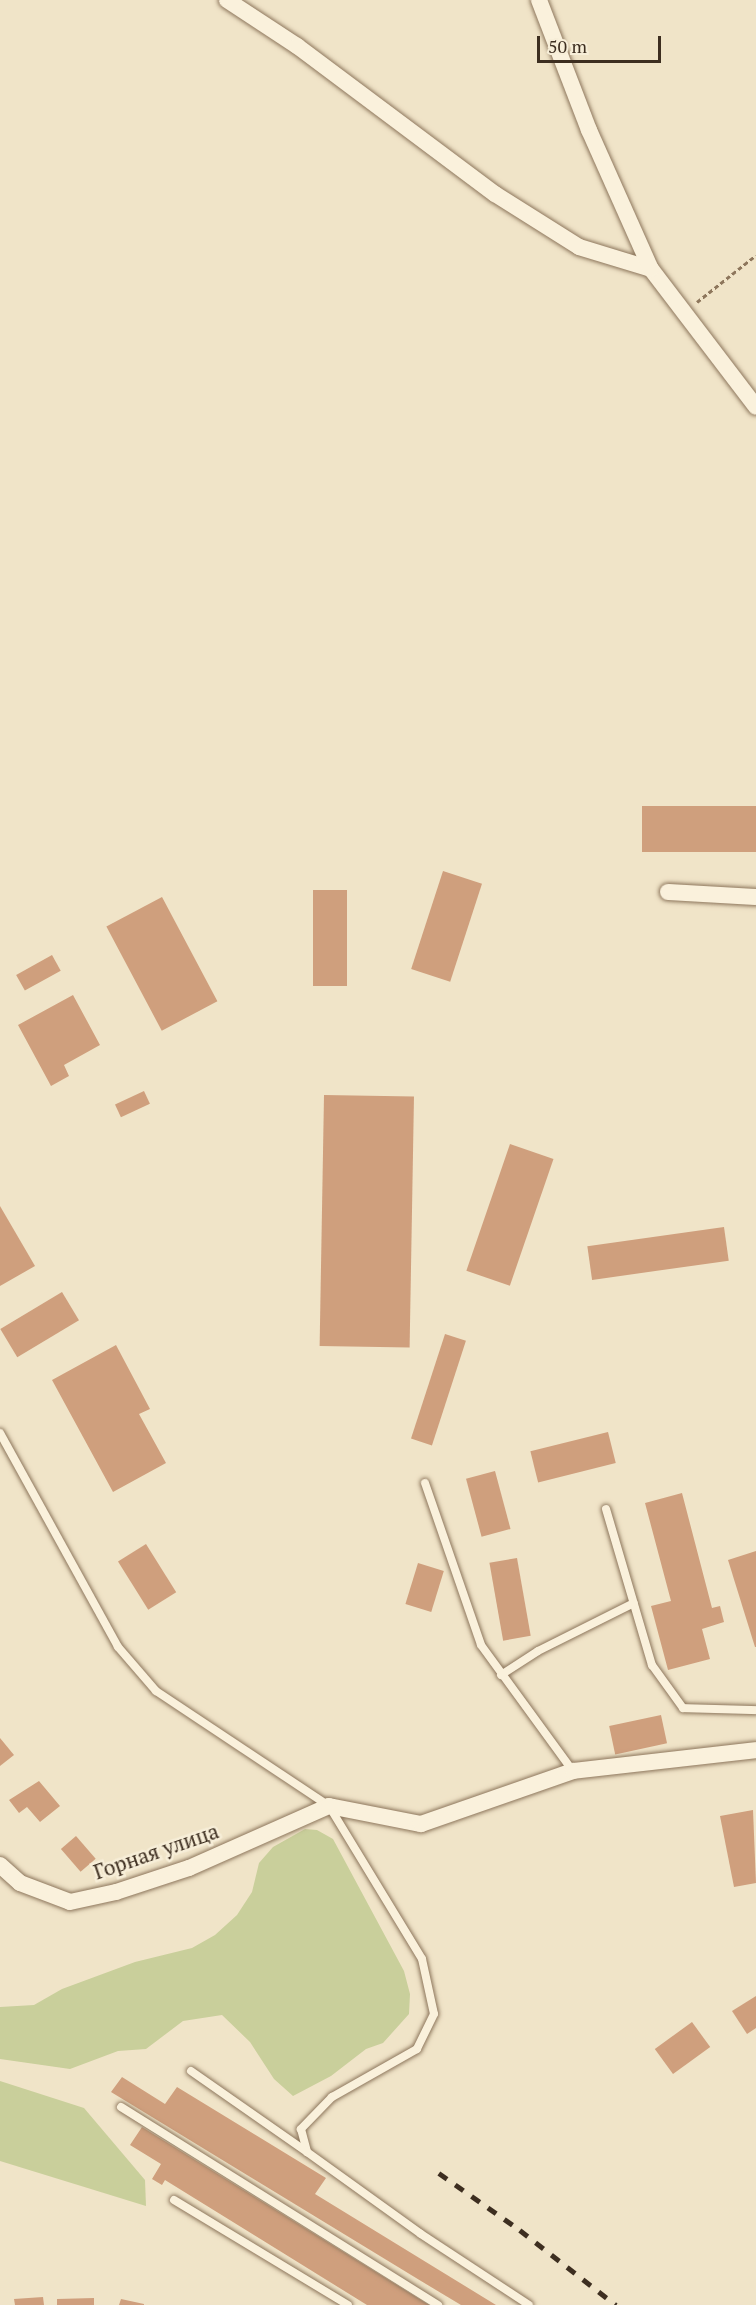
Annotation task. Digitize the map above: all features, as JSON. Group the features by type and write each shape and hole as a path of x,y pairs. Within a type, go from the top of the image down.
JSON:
{"street":[{"path":"226,0 297,46 495,194 579,247 651,270"},
{"path":"538,0 589,130 651,270 756,406"},
{"path":"668,892 756,897"},
{"path":"329,1806 421,1824 573,1771 756,1750"},
{"name":"Горная улица","path":"0,1865 20,1883 70,1902 116,1892 189,1868 329,1806"}],"lane":[{"path":"0,1433 118,1647 156,1691 329,1806 422,1959 434,2014 417,2049 332,2097 301,2129 308,2152"},
{"path":"425,1483 481,1645 573,1771"},
{"path":"606,1509 652,1665 683,1708 756,1710"},
{"path":"501,1675 538,1651 634,1604"},
{"path":"191,2071 421,2234 529,2305"},
{"path":"121,2107 438,2305"},
{"path":"174,2200 348,2305"}],"path":[{"path":"684,312 756,255"}],"green space":[{"path":"305,1829 317,1830 333,1839 404,1971 410,1994 409,2014 383,2043 366,2049 331,2076 293,2096 274,2079 250,2042 222,2015 183,2021 146,2049 118,2051 70,2069 0,2059 0,2007 34,2005 62,1989 135,1962 192,1948 215,1935 237,1915 252,1892 259,1863 273,1847"},
{"path":"0,2081 84,2108 145,2180 146,2206 0,2161"}],"building":[{"path":"642,806 756,806 756,852 642,852"},
{"path":"443,871 482,884 450,982 411,969"},
{"path":"313,890 347,890 347,986 313,986"},
{"path":"162,897 217,1001 162,1031 106,927"},
{"path":"52,955 61,971 25,991 16,975"},
{"path":"73,995 100,1045 64,1065 69,1076 51,1086 18,1025"},
{"path":"144,1091 150,1104 121,1117 115,1105"},
{"path":"324,1095 414,1097 410,1348 320,1346"},
{"path":"510,1144 553,1159 510,1286 466,1271"},
{"path":"0,1206 35,1266 0,1286"},
{"path":"724,1227 729,1261 592,1280 587,1246"},
{"path":"62,1292 79,1320 17,1357 0,1329"},
{"path":"445,1334 466,1341 432,1445 411,1439"},
{"path":"116,1345 150,1409 139,1414 166,1463 113,1492 52,1380"},
{"path":"608,1432 616,1463 538,1482 530,1451"},
{"path":"495,1471 511,1529 482,1537 466,1479"},
{"path":"682,1493 712,1608 720,1606 724,1622 702,1629 710,1659 668,1670 651,1606 671,1601 645,1503"},
{"path":"146,1544 176,1592 148,1610 118,1561"},
{"path":"756,1551 756,1647 755,1647 728,1560"},
{"path":"517,1558 531,1636 503,1641 489,1563"},
{"path":"418,1563 444,1571 431,1612 405,1604"},
{"path":"661,1715 667,1743 615,1754 609,1726"},
{"path":"0,1738 14,1755 0,1766"},
{"path":"39,1781 60,1806 40,1822 27,1807 19,1813 9,1800"},
{"path":"753,1810 756,1883 734,1887 720,1816"},
{"path":"76,1836 96,1859 81,1872 61,1849"},
{"path":"756,1996 756,2028 747,2034 732,2011"},
{"path":"692,2022 710,2047 673,2074 655,2049"},
{"path":"122,2077 165,2104 177,2087 326,2178 315,2194 496,2305 461,2305 111,2092"},
{"path":"142,2127 429,2305 367,2305 165,2180 162,2185 152,2179 161,2164 130,2145"},
{"path":"43,2297 44,2305 15,2305 14,2299"},
{"path":"94,2298 94,2305 57,2305 57,2299"},
{"path":"121,2299 144,2304 144,2305 119,2305"}],"railway":[{"path":"439,2173 520,2230 616,2305"}]}
